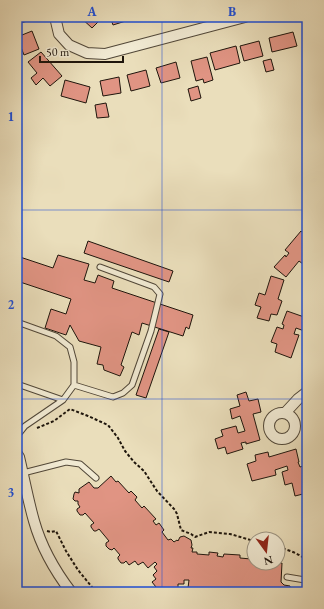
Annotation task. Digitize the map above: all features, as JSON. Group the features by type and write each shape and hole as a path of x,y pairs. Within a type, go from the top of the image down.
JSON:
{"street":[{"path":"55,17 59,34 69,46 87,53 105,54 245,17"},
{"path":"285,413 307,392"},
{"path":"17,454 19,457 34,522 49,557 71,592"}],"lane":[{"path":"74,385 114,397 123,394 132,385 151,331 160,294 154,287 100,267"},
{"path":"17,322 56,336 70,347 74,362 74,385 63,400 25,426 17,436"},
{"path":"17,384 63,400"},
{"path":"23,473 66,462 80,464 96,478"},
{"path":"287,577 305,580 307,582"}],"path":[{"path":"33,430 54,421 70,409 108,425 125,451 144,472 157,491 175,510 181,530 191,534 195,538 209,532 230,534 246,539"},
{"path":"46,530 51,532 56,531 78,570 96,592"},
{"path":"286,550 306,559 307,561"}],"building":[{"path":"17,17 30,17 31,20 17,24"},
{"path":"80,17 103,17 92,28"},
{"path":"110,17 131,17 132,19 113,25"},
{"path":"32,31 39,49 24,55 17,37"},
{"path":"293,32 297,46 272,52 269,38"},
{"path":"259,41 263,56 244,61 240,46"},
{"path":"236,46 240,63 215,70 210,53"},
{"path":"41,52 62,76 50,86 43,78 36,85 31,78 37,73 28,62"},
{"path":"207,57 213,80 204,83 203,79 196,81 191,61"},
{"path":"271,59 274,70 266,72 263,61"},
{"path":"176,62 180,78 161,83 156,68"},
{"path":"146,70 150,86 131,91 127,75"},
{"path":"119,77 121,93 103,96 100,81"},
{"path":"65,80 90,87 86,103 61,96"},
{"path":"198,86 201,98 191,101 188,89"},
{"path":"106,103 109,117 97,118 95,105"},
{"path":"301,231 307,237 307,259 303,264 299,261 286,277 274,267 285,255 286,257 289,253 285,250"},
{"path":"88,241 173,271 169,282 84,253"},
{"path":"58,255 89,264 84,280 95,283 98,275 114,281 112,288 193,315 189,329 186,327 183,336 142,323 139,335 132,332 121,365 124,367 120,376 104,370 103,365 97,364 101,347 79,341 70,325 66,335 45,328 51,309 66,314 71,299 20,282 17,292 17,256 53,268"},
{"path":"271,276 284,280 278,299 282,301 277,315 271,314 269,321 257,318 261,307 255,305 259,293 265,295"},
{"path":"287,311 307,318 307,332 296,328 294,334 299,335 291,358 275,352 277,344 271,342 277,327 283,329 284,325 282,324"},
{"path":"159,329 169,332 146,398 136,395"},
{"path":"246,392 249,401 258,399 261,412 253,414 260,440 246,444 246,442 241,443 243,449 227,454 225,447 218,449 215,439 223,436 221,430 236,426 238,433 245,431 240,416 232,419 230,409 240,406 237,395"},
{"path":"296,449 300,467 306,465 307,468 307,484 305,484 307,493 295,496 292,483 285,485 282,472 288,470 287,466 275,470 276,475 252,481 247,464 256,461 255,455 268,452 269,457"},
{"path":"111,476 129,493 131,491 137,497 135,500 142,508 144,506 156,519 153,521 156,525 159,523 164,530 162,532 168,540 171,539 174,542 177,540 178,541 180,537 184,536 191,540 191,548 193,548 192,552 197,552 197,554 209,555 209,552 218,553 217,556 223,557 224,554 240,555 240,558 246,559 246,571 282,571 281,582 284,585 290,586 290,592 194,592 194,588 188,588 189,580 184,580 184,584 178,584 178,588 171,588 171,592 154,592 156,587 152,582 156,579 153,575 157,571 154,567 157,564 155,562 148,568 143,562 138,565 135,561 129,565 126,561 121,563 118,559 120,555 114,548 112,550 106,546 106,543 109,541 99,529 94,531 91,527 94,523 85,513 80,515 77,511 80,507 78,501 73,499 75,492 79,493 79,489 89,482 94,488 98,488"}]}
